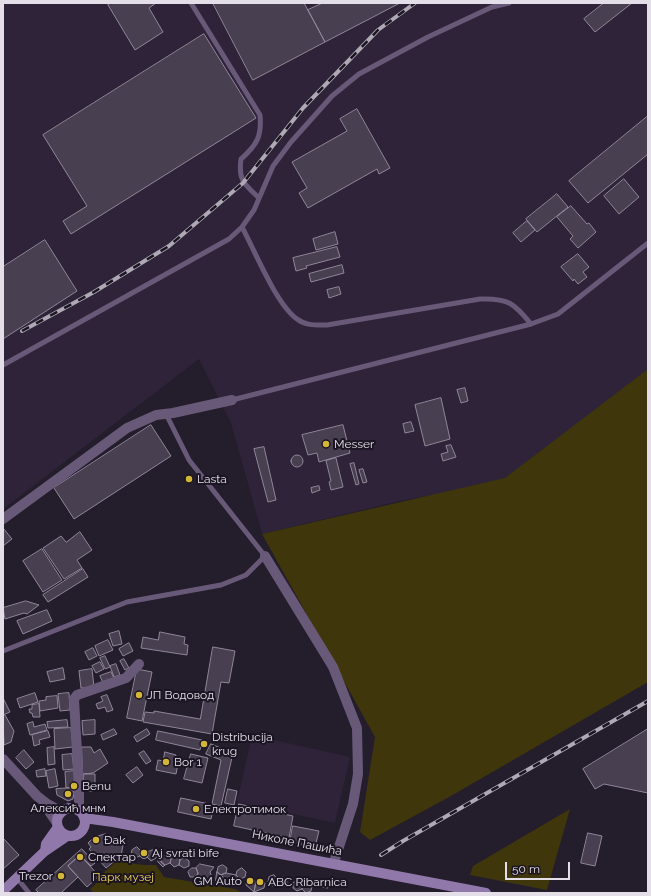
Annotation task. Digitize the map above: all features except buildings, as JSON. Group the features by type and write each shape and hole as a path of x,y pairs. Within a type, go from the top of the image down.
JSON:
{"street":[{"path":"3,519 127,428 156,415 232,400"},
{"path":"265,556 333,667 357,728 358,774 353,804 335,859 335,864"},
{"path":"3,891 45,851 66,836 79,834 84,822 77,810 79,804 79,787 74,699 77,695 126,678 139,664"},
{"path":"3,759 46,803 62,812"},
{"path":"46,803 48,810 66,836"},
{"path":"45,851 46,844 58,825 62,812 69,809 77,810"},
{"name":"Николе Пашића","path":"84,822 96,824 102,820 335,864 459,890 486,893"}],"lane":[{"path":"191,3 260,115 262,128 260,136 251,150 241,159 239,172 243,183 259,198"},
{"path":"3,365 229,239 242,227 254,210 273,166 291,142 332,96 359,74 428,37 492,7 509,3"},
{"path":"242,227 278,295 289,312 298,320 310,325 327,325 480,299 498,298 509,301 518,307 531,324"},
{"path":"232,400 531,324 558,314 648,243"},
{"path":"3,651 126,602 221,585 246,575 265,556 189,460 166,414"},
{"path":"17,878 29,893"}],"shaded area":[{"path":"3,3 648,3 648,371 512,482 404,500 262,534 231,423 199,359 3,509"},
{"path":"252,735 350,757 335,823 237,802"}],"green space":[{"path":"648,369 648,682 451,796 370,840 360,832 375,737 262,534 505,478"},
{"path":"570,809 547,890 470,875 473,866"},
{"name":"Парк музеј","path":"123,856 129,862 142,865 156,865 164,877 235,889 242,893 94,893 90,889 105,876 103,873"}],"railway":[{"path":"22,331 94,292 169,246 243,183 303,108 378,30 415,3"},
{"path":"381,855 648,701"}],"place":[{"name":"Messer","path":"326,444"},
{"name":"Lasta","path":"189,479"},
{"name":"ЈП Водовод","path":"139,695"},
{"name":"Distribucija krug","path":"204,744"},
{"name":"Bor 1","path":"166,762"},
{"name":"Benu","path":"74,786"},
{"name":"Алексић мнм","path":"68,794"},
{"name":"Електротимок","path":"196,809"},
{"name":"Đak","path":"96,840"},
{"name":"Aj svrati bife","path":"144,853"},
{"name":"Спектар","path":"80,857"},
{"name":"Trezor","path":"61,876"},
{"name":"GM Auto","path":"250,881"},
{"name":"ABC Ribarnica","path":"260,882"}]}
